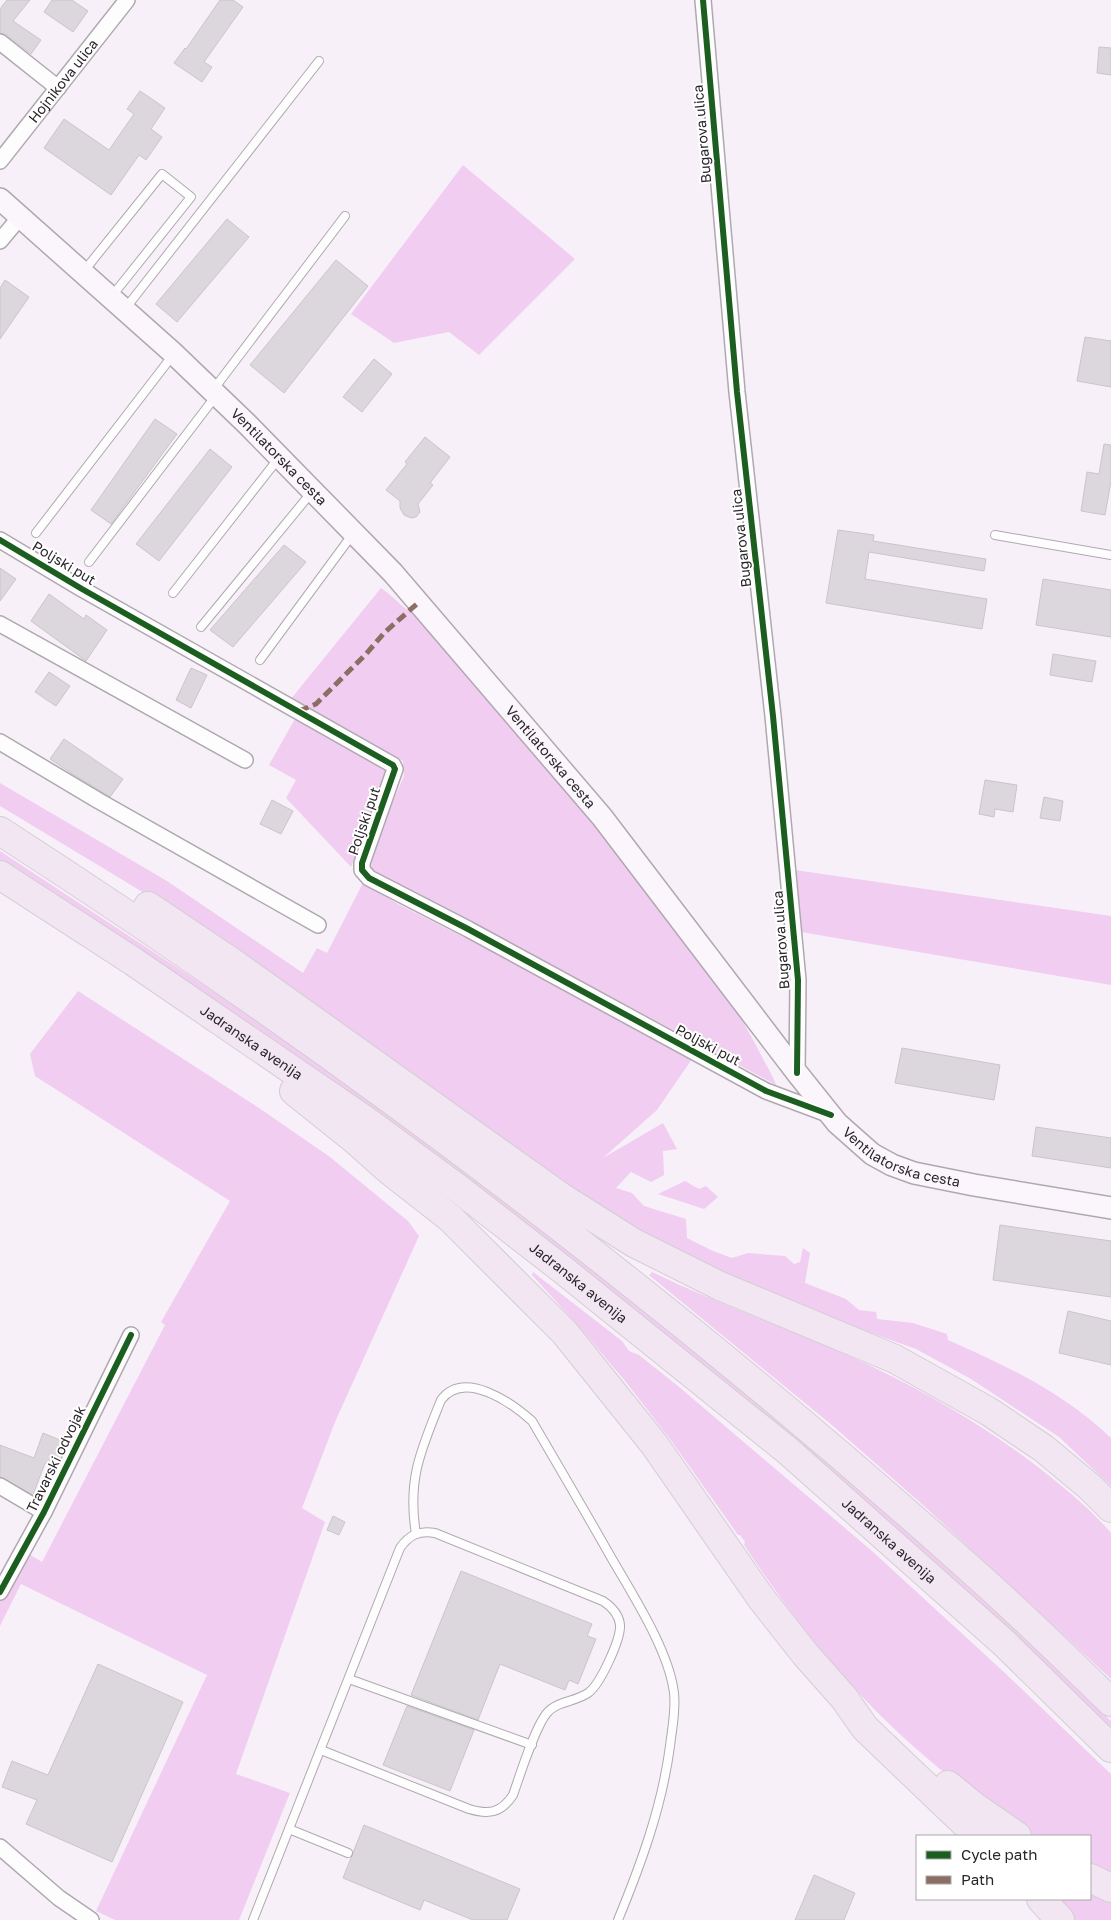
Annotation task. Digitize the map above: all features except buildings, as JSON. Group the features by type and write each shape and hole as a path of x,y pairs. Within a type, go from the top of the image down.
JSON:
{"highway":[{"path":"0,830 66,853 120,887 233,963 561,1197 634,1243 720,1286 895,1359 988,1411 1043,1448 1090,1487 1111,1509"},
{"path":"0,830 120,908 376,1089 565,1231 782,1406 978,1576 1111,1702"},
{"name":"Jadranska avenija","path":"0,875 134,962 365,1120 460,1190 788,1451 1004,1643 1111,1748"},
{"path":"134,962 450,1218 558,1326 613,1390 654,1444 761,1598 805,1654 844,1698 865,1728 977,1835"},
{"path":"844,1698 876,1721 920,1762 975,1807 1016,1835"},
{"path":"1091,1878 1111,1888"},
{"path":"1042,1900 1060,1920"}],"main road":[{"name":"Ventilatorska cesta","path":"0,199 215,393 393,573 602,817 831,1115 872,1154 892,1165 914,1173 1111,1208"}],"street":[{"name":"Hojnikova ulica","path":"0,161 127,0"},
{"name":"Bugarova ulica","path":"702,0 738,392 773,716 798,980 797,1073"},
{"path":"0,42 58,88"},
{"path":"0,241 20,217"},
{"name":"Poljski put","path":"0,540 82,589 393,765 395,769 362,863 362,870 369,878 468,929 766,1091 831,1115"},
{"path":"0,624 245,760"},
{"path":"0,742 108,806 318,925"},
{"name":"Travarski odvojak","path":"0,1592 44,1512 131,1336"},
{"name":"Travarski odvojak","path":"0,1486 44,1512"},
{"path":"0,1847 60,1898 91,1920"}],"lane":[{"path":"117,304 320,61"},
{"path":"83,272 162,174 191,197 117,304"},
{"path":"89,562 345,216"},
{"path":"36,533 174,354"},
{"path":"173,593 279,457"},
{"path":"201,627 312,491"},
{"path":"260,660 354,533"},
{"path":"995,535 1111,555"},
{"path":"416,1534 413,1505 416,1466 441,1400 446,1394 464,1387 482,1389 523,1413 532,1421 629,1588 669,1669 675,1712 666,1775 656,1814 641,1864 618,1920"},
{"path":"256,1919 289,1829 320,1750 349,1679 400,1548 407,1538 426,1531 435,1533 603,1601 612,1606 618,1618 619,1634 598,1683 589,1693 559,1704 547,1713 540,1724 513,1795 506,1805 490,1812 479,1812 320,1750"},
{"path":"349,1679 532,1745"},
{"path":"289,1829 348,1853"}],"shaded area":[{"path":"463,165 575,259 479,355 449,332 394,343 351,314"},
{"path":"381,588 414,615 510,724 596,827 732,1005 743,1021 776,1085 565,972 396,885 371,869 372,850 404,776 403,761 290,700"},
{"path":"296,717 387,767 387,774 351,867 286,798 296,780 269,765"},
{"path":"0,783 167,881 303,973 317,948 327,953 364,881 396,903 534,973 692,1059 657,1110 603,1158 663,1123 677,1149 663,1151 664,1175 651,1182 631,1172 616,1188 632,1193 644,1206 686,1219 687,1238 732,1258 748,1253 785,1256 794,1264 800,1262 803,1248 810,1253 805,1283 846,1299 859,1310 876,1312 877,1319 913,1323 947,1334 948,1340 992,1360 1054,1394 1074,1407 1111,1438 1111,1486 1059,1437 971,1379 916,1349 743,1287 607,1217 184,917 0,806"},
{"path":"0,851 269,1028 475,1177 539,1226 720,1371 908,1532 1064,1675 1111,1721 1111,1732 878,1516 16,870 0,860"},
{"path":"795,870 1111,916 1111,985 801,932"},
{"path":"78,991 259,1108 330,1157 408,1221 419,1236 335,1422 302,1508 325,1522 236,1774 290,1793 239,1920 115,1920 96,1911 207,1675 21,1584 0,1626 0,1602 27,1553 42,1562 165,1325 161,1322 230,1201 35,1076 30,1054"},
{"path":"685,1181 699,1189 706,1186 718,1197 704,1209 658,1194"},
{"path":"533,1272 622,1341 629,1351 639,1355 678,1386 872,1551 1005,1673 1111,1774 1111,1875 1091,1865 1091,1835 1034,1835 1019,1827 951,1778 884,1719 854,1688 797,1620 744,1545 745,1542 740,1535 738,1535 670,1439 625,1381 532,1275"},
{"path":"652,1272 851,1357 920,1391 961,1414 1000,1440 1038,1467 1076,1498 1111,1533 1111,1679 924,1506 833,1426 649,1275"},
{"path":"1091,1889 1111,1899 1111,1920 1073,1920 1054,1900 1091,1900"}],"marked path":[{"path":"299,711 316,704 366,654 385,632 418,603"}],"cycle path":[{"path":"703,0 737,392 773,716 798,980 797,1073"},
{"path":"0,540 82,589 393,765 395,769 362,863 362,870 369,878 468,929 766,1091 831,1115"},
{"path":"0,1592 44,1512 131,1335"}]}
